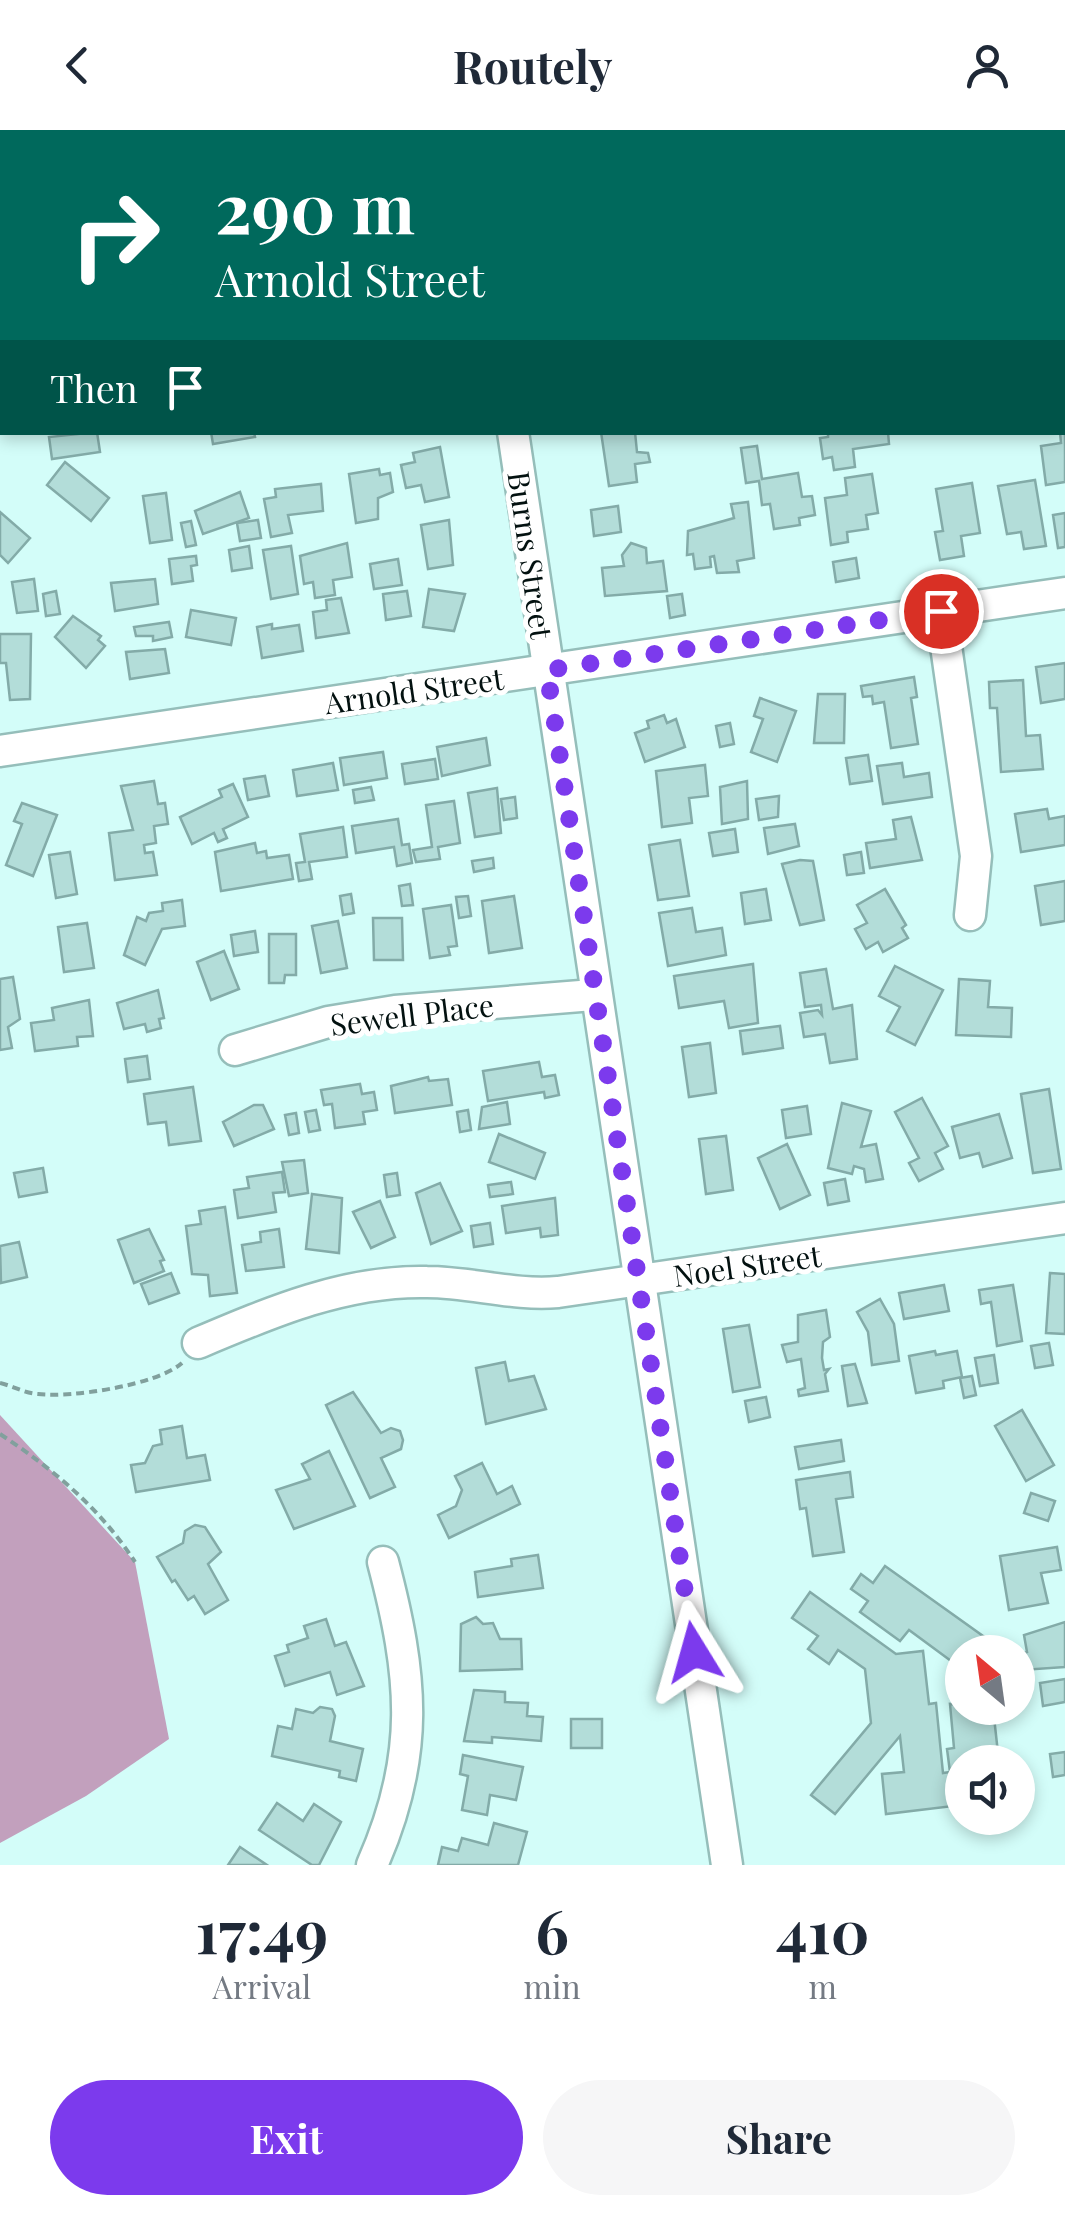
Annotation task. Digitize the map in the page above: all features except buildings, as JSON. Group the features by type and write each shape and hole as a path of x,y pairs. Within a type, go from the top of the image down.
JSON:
{"street":[{"name":"Burns Street","path":"513,435 726,1865"},
{"name":"Arnold Street","path":"0,751 1065,594"},
{"path":"941,611 976,856 970,915"},
{"name":"Sewell Place","path":"235,1050 328,1022 394,1011 594,995"},
{"name":"Noel Street","path":"198,1344 302,1300 330,1294 422,1281 542,1294 1065,1218"},
{"path":"372,1865 394,1816 411,1694 384,1562"}],"path":[{"path":"0,1382 40,1395 156,1380 180,1365 198,1344"},
{"path":"0,1434 52,1468 94,1510 135,1562"}],"shaded area":[{"path":"0,1415 135,1562 169,1739 86,1796 0,1843"}],"route":[{"path":"694,1652 547,670 941,611"}]}
